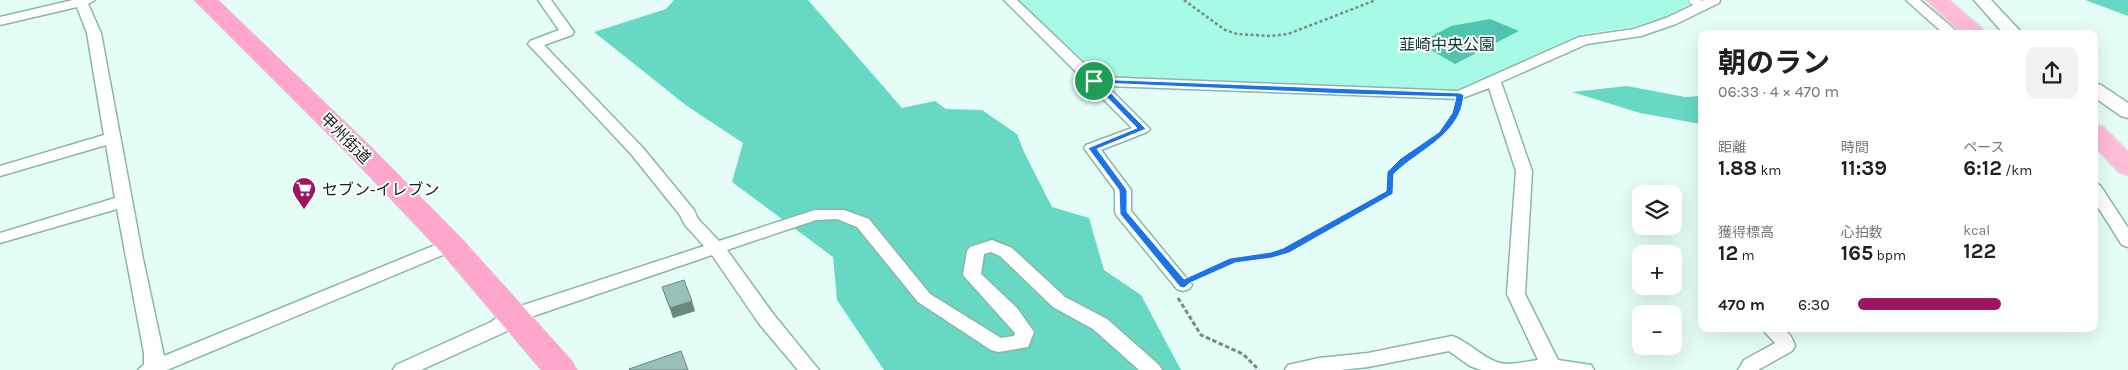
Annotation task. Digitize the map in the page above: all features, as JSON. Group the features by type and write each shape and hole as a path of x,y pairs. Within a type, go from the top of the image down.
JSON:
{"highway":[{"name":"甲州街道","path":"205,0 362,153 451,245 560,370"}],"main road":[{"path":"1936,0 1972,30"},
{"path":"2098,136 2128,167"}],"street":[{"path":"544,0 567,32 535,44 637,150 688,214 691,221 717,249 767,320 809,370"},
{"path":"1010,0 1142,129 1092,148 1123,190 1123,212 1184,285"},
{"path":"1099,86 1122,83 1460,95 1584,40 1636,33 1671,21 1697,3 1714,0"},
{"path":"1912,0 1948,30"},
{"path":"1982,0 2010,30"},
{"path":"0,21 84,1 94,33 153,369 451,245"},
{"path":"1494,81 1524,171 1516,294 1550,368"},
{"path":"2098,92 2128,112"},
{"path":"0,171 112,138"},
{"path":"2098,195 2128,242"},
{"path":"1,238 124,201"},
{"path":"402,370 498,327 512,316 815,215 838,214 863,223 924,298 998,345 1021,342 1025,332 1010,313 972,275 976,251 992,246 1006,252 1059,302 1100,324 1152,370"},
{"path":"1748,370 1751,365 1785,346 1783,340 1774,332"},
{"path":"1295,370 1319,365 1368,360 1452,343 1478,361 1501,370"},
{"path":"1514,370 1550,368 1584,370"}],"path":[{"path":"1184,0 1225,30 1238,34 1270,36 1288,34 1376,0"},
{"path":"1259,370 1243,354 1202,335 1179,302 1176,293 1187,281 1233,260 1272,255 1286,250 1390,193 1390,174 1404,160 1441,133 1456,113 1460,95"}],"green space":[{"name":"韮崎中央公園","path":"1018,0 1697,0 1671,16 1632,27 1583,34 1491,77 1457,90 1101,77"}],"shaded area":[{"path":"674,0 808,0 902,108 935,101 946,109 982,110 1017,134 1052,207 1089,218 1104,270 1141,295 1181,370 884,370 837,300 833,257 732,182 743,143 687,106 594,32 666,9"},
{"path":"2085,0 2128,0 2128,16"},
{"path":"1490,19 1519,31 1455,64 1419,43 1451,26"},
{"path":"1627,86 1685,97 1698,96 1698,123 1640,113 1572,92"}],"building":[{"path":"684,280 692,301 670,308 662,287"},
{"path":"681,351 688,370 629,369"}],"place":[{"name":"セブン-イレブン","path":"304,210"}],"route":[{"path":"1094,81 1460,95 1456,113 1441,133 1404,160 1390,174 1390,193 1286,250 1272,255 1233,260 1187,281 1184,285 1123,212 1123,190 1092,148 1142,129 1094,81"}]}
